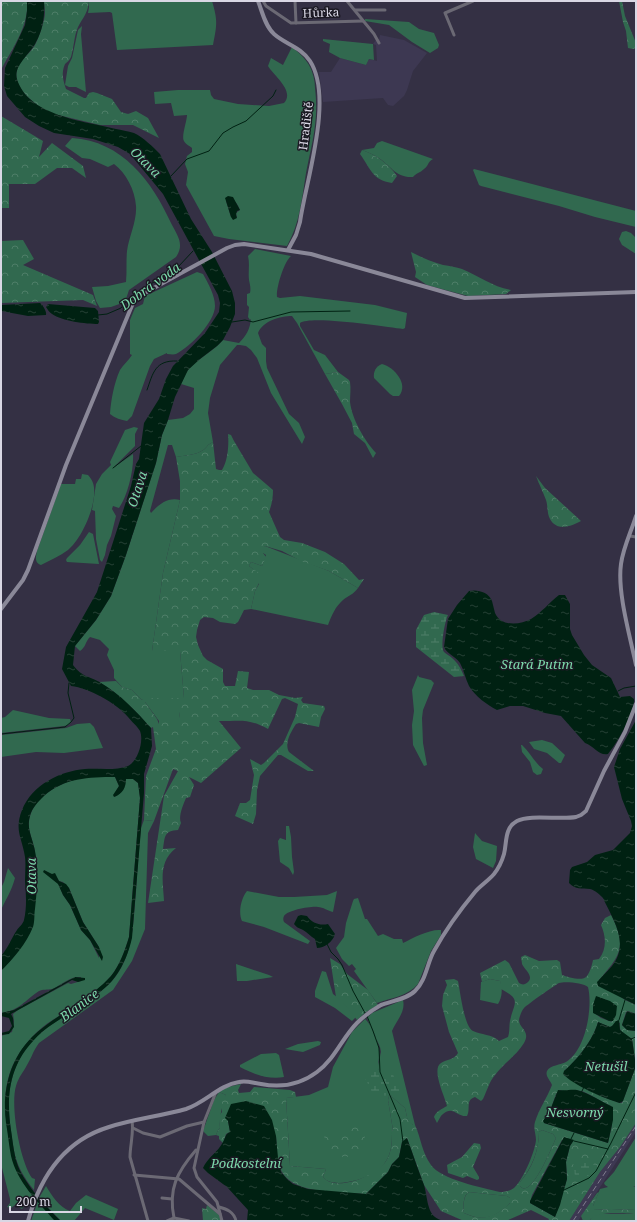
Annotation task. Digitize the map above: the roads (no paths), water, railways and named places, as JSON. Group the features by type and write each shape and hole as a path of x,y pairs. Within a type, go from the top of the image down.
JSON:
{"street":[{"name":"Hradiště","path":"258,1 269,28 273,33 301,50 310,61 315,73 319,96 318,129 300,222 296,235 288,250"},
{"name":"Hůrka","path":"263,1 266,6 291,23 363,21"},
{"path":"295,1 296,23"},
{"path":"347,1 374,34 379,43"},
{"path":"454,35 446,13 473,1"},
{"path":"355,10 385,10"},
{"path":"1,609 23,580 28,570 66,465 132,305 141,295 232,246 241,244 288,250 333,260 469,298 636,292"},
{"path":"636,516 621,562 620,583 636,665"},
{"path":"630,536 636,537"},
{"path":"28,1221 32,1205 40,1186 50,1169 80,1140 108,1127 188,1108 203,1101 230,1084 240,1081 282,1086 306,1079 321,1070 330,1060 352,1028 365,1015 381,1005 414,992 421,984 435,949 475,892 492,877 499,866 504,853 507,832 513,824 516,821 525,819 576,817 586,811 625,732 636,704"},
{"path":"216,1092 201,1131 194,1166 195,1173 214,1198 222,1221"},
{"path":"203,1101 210,1106"},
{"path":"132,1121 133,1128 130,1157 147,1220"},
{"path":"133,1128 143,1133 160,1137 204,1122"},
{"path":"195,1124 201,1131"},
{"path":"174,1218 172,1199 176,1178 196,1150"},
{"path":"134,1175 180,1179 218,1208 229,1210 235,1216 236,1221"},
{"path":"162,1198 172,1199"},
{"path":"167,1221 174,1218 189,1221"}],"water":[{"path":"27,1 44,1 44,12 42,27 34,46 20,64 16,74 23,91 33,101 45,109 59,115 134,133 151,145 160,154 191,219 212,252 232,291 235,303 235,314 223,340 188,370 175,397 162,435 156,463 111,596 96,620 75,646 73,665 83,674 115,692 134,710 151,728 152,746 144,774 144,793 132,938 126,958 112,981 104,989 50,1026 34,1040 19,1060 11,1082 9,1094 10,1118 18,1166 31,1188 43,1203 61,1221 55,1221 35,1199 23,1183 14,1165 11,1156 6,1123 6,1088 13,1066 24,1046 37,1032 90,995 103,984 114,972 122,957 129,937 140,798 138,783 133,779 126,779 123,790 120,794 114,797 113,795 119,786 115,777 86,778 60,785 44,796 36,805 29,820 30,834 37,865 34,925 23,945 1,971 1,956 23,923 26,910 25,860 24,850 19,834 20,817 22,810 33,793 48,781 57,776 76,770 123,768 135,760 141,745 140,731 123,712 94,693 71,686 62,669 66,647 97,592 131,486 136,464 139,459 144,423 159,399 166,379 173,366 205,333 219,312 220,303 218,295 163,194 130,154 118,147 93,139 54,133 39,126 25,117 7,96 4,86 5,68 25,25"},
{"path":"228,196 233,197 240,210 237,211 237,218 233,220 225,198"},
{"path":"40,303 46,312 46,315 28,316 1,311 1,305"},
{"path":"48,304 95,308 98,311 99,322 98,324 74,322 62,319 49,312 46,307"},
{"name":"Stará Putim","path":"476,590 486,593 492,601 498,618 511,624 522,623 531,619 559,595 565,595 570,604 570,629 584,655 592,665 611,678 620,697 630,696 634,699 632,712 625,728 608,754 602,754 585,743 561,716 523,706 510,706 497,710 485,703 474,693 466,680 460,663 444,647 448,619 469,591"},
{"path":"636,720 636,1005 598,986 597,982 612,966 620,949 618,932 602,897 590,889 576,888 569,883 570,870 572,867 587,862 595,855 613,850 630,833 632,826 631,821 622,799 614,767 620,749"},
{"path":"44,870 52,874 55,873 59,881 66,884 69,888 83,922 99,947 103,957 102,961 90,940 81,930 70,905 58,884 43,872"},
{"path":"298,916 307,916 316,923 322,925 328,924 335,934 332,940 325,946 317,948 315,939 294,924"},
{"path":"75,977 85,978 85,980 78,982 72,980 11,1014 14,1027 9,1034 1,1035 1,1033 9,1031 12,1026 9,1018 1,1016 1,1013 14,1010"},
{"path":"596,996 610,1001 617,1006 616,1015 613,1021 609,1021 593,1013 593,1005"},
{"path":"627,1011 636,1014 636,1031 627,1030 622,1025"},
{"name":"Netušil","path":"619,1020 620,1030 632,1039 636,1066 623,1101 620,1103 574,1083 563,1074 564,1071 575,1061 593,1036 598,1022 610,1027"},
{"name":"Nesvorný","path":"558,1090 582,1091 613,1107 613,1120 608,1143 544,1123 543,1121 551,1108"},
{"name":"Podkostelní","path":"246,1101 264,1106 272,1120 276,1136 281,1172 293,1184 308,1189 366,1194 388,1172 392,1164 399,1157 402,1142 407,1138 424,1185 430,1211 436,1218 444,1221 247,1221 248,1210 227,1187 203,1168 207,1161 221,1146 226,1135 230,1132 228,1121 225,1118 231,1104"},
{"path":"564,1137 574,1140 570,1146 566,1162 567,1179 555,1217 530,1203 530,1201"}],"waterway":[{"path":"171,176 187,159 209,151 223,133 246,121 273,96 276,90"},
{"name":"Dobrá voda","path":"98,315 107,314 121,308 130,297 178,267 193,251"},
{"path":"232,322 245,320 253,322 291,312 350,311"},
{"path":"147,390 153,373 159,365 170,361 177,361"},
{"path":"113,468 141,446"},
{"path":"1,734 65,727 74,718 68,693 69,683"},
{"path":"618,691 624,688 636,686"},
{"path":"327,944 331,952 342,965 353,991 365,1013"},
{"path":"619,1020 625,1000"},
{"path":"367,1016 379,1048 380,1072 400,1119 403,1142"},
{"path":"631,1039 636,1037"},
{"path":"581,1093 584,1087"},
{"path":"564,1190 589,1178 596,1171 636,1092"},
{"path":"571,1139 574,1133"},
{"path":"574,1141 608,1149"}],"railway":[{"path":"573,1221 636,1126"}],"water label":[{"name":"Otava","path":"146,162"},
{"name":"Otava","path":"137,489"},
{"name":"Otava","path":"31,876"},
{"name":"Blanice","path":"79,1005"}]}
